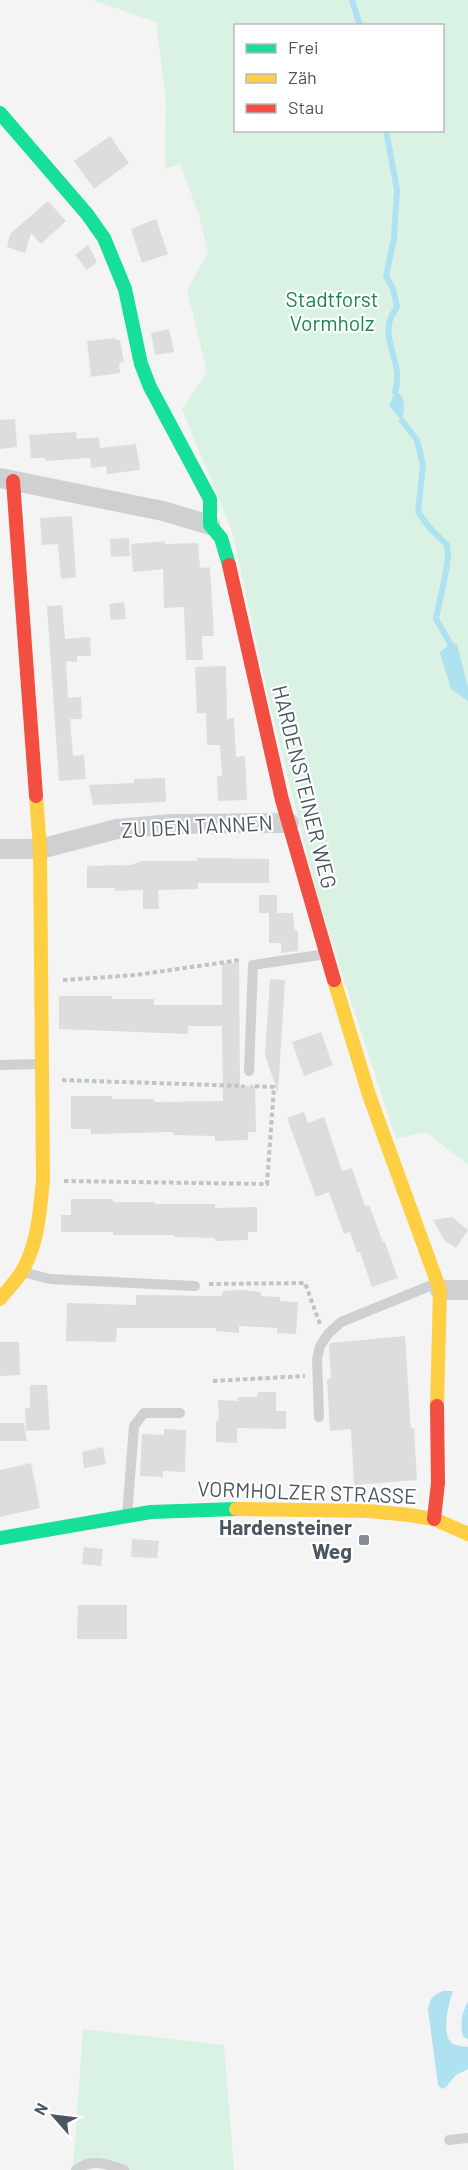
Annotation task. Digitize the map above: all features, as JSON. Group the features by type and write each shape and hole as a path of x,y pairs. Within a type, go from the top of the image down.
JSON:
{"street":[{"name":"HARDENSTEINER WEG","path":"0,113 87,214 104,238 125,289 141,364 150,387 210,499 210,525 221,538 235,588 289,823 326,954 369,1095 439,1286 438,1484 434,1519"},
{"path":"0,1299 22,1272 31,1249 39,1217 43,1180 40,1064 40,849 6,480 163,511 210,525"},
{"name":"ZU DEN TANNEN","path":"0,849 40,849 128,828 171,824 289,823"},
{"path":"439,1286 468,1290"},
{"name":"VORMHOLZER STRASSE","path":"0,1538 127,1516 188,1509 256,1508 369,1511 434,1519 468,1534"}],"lane":[{"path":"249,1071 254,965 326,954"},
{"path":"0,1065 40,1064"},
{"path":"22,1272 50,1279 195,1286"},
{"path":"319,1417 318,1353 328,1334 341,1322 439,1286"},
{"path":"127,1516 134,1426 144,1413 180,1413"},
{"path":"449,2140 468,2138"},
{"path":"76,2170 82,2165 102,2163 124,2170"}],"path":[{"path":"41,981 136,975 222,962"},
{"path":"41,1079 274,1087 267,1184 43,1180"},
{"path":"195,1286 217,1283 304,1283 320,1323 328,1334"},
{"path":"213,1381 284,1379 318,1375"}],"green space":[{"name":"Stadtforst Vormholz","path":"92,0 468,0 468,1165 426,1132 396,1139 319,903 270,705 232,531 182,409 207,372 187,290 208,252 199,215 180,164 165,169 166,102 156,22"},
{"path":"83,2029 224,2045 234,2170 129,2170 125,2167 73,2169"}],"water":[{"path":"392,390 397,392 403,398 402,421 389,406 395,392"},
{"path":"450,643 457,644 468,687 468,701 451,689 440,653"},
{"path":"443,1991 453,1991 449,2003 447,2034 453,2044 468,2047 468,2069 456,2075 442,2089 438,2085 428,2009 432,1997"},
{"path":"468,2001 468,2039 463,2037 461,2023"}],"building":[{"path":"110,136 129,163 94,189 74,161"},
{"path":"48,201 66,221 41,244 31,233 25,253 7,247 10,234"},
{"path":"156,219 168,254 142,263 131,229"},
{"path":"88,245 97,262 87,270 75,255"},
{"path":"169,329 174,352 155,355 151,333"},
{"path":"116,338 120,340 124,362 119,363 120,373 91,377 87,341"},
{"path":"15,419 17,447 0,449 0,420"},
{"path":"76,432 77,439 99,437 100,448 136,444 140,470 107,474 106,466 91,468 90,458 45,461 45,458 31,458 29,435"},
{"path":"72,516 76,577 61,579 58,544 42,545 40,518"},
{"path":"129,538 130,556 111,557 110,539"},
{"path":"164,541 165,544 198,543 200,568 210,567 214,636 202,636 203,660 186,660 184,607 164,608 163,569 133,572 131,544"},
{"path":"124,602 126,619 111,620 109,604"},
{"path":"62,605 65,639 90,637 91,656 77,656 77,662 66,661 68,698 81,697 82,719 70,719 73,756 84,755 86,779 59,781 47,606"},
{"path":"226,666 227,719 234,718 236,757 245,756 247,800 218,801 217,776 222,776 220,745 207,745 206,713 197,713 195,667"},
{"path":"165,778 166,802 93,805 89,785 134,783 134,779"},
{"path":"197,858 269,859 269,883 198,883 198,889 158,890 159,909 143,909 143,890 115,891 115,888 87,888 87,866 131,865 141,861 197,861"},
{"path":"259,895 277,895 277,913 259,913"},
{"path":"269,913 293,913 294,928 298,932 298,951 281,953 281,943 269,943"},
{"path":"222,963 239,963 240,1085 255,1086 256,1132 248,1132 248,1140 215,1141 215,1136 173,1135 173,1132 91,1134 91,1129 71,1129 71,1096 154,1099 154,1102 223,1101 222,1026 188,1026 188,1034 59,1029 59,996 154,999 154,1005 222,1005"},
{"path":"270,979 285,980 278,1093 265,1055"},
{"path":"321,1032 333,1065 304,1076 292,1042"},
{"path":"304,1112 308,1123 324,1117 342,1171 352,1168 365,1206 369,1205 398,1278 372,1287 360,1252 357,1253 350,1232 344,1234 329,1192 316,1197 287,1118"},
{"path":"71,1199 113,1199 113,1202 155,1202 155,1204 215,1204 215,1208 257,1207 257,1232 248,1232 248,1240 215,1241 215,1238 174,1237 174,1235 61,1232 61,1215 71,1215"},
{"path":"452,1217 468,1230 456,1248 445,1241 433,1220"},
{"path":"223,1291 261,1292 261,1296 280,1297 280,1301 298,1302 296,1334 277,1333 277,1328 239,1326 239,1333 216,1331 216,1328 117,1328 116,1342 66,1341 67,1303 136,1305 136,1295 222,1296"},
{"path":"405,1336 417,1480 354,1485 351,1429 330,1431 327,1379 331,1379 329,1346 331,1343"},
{"path":"0,1342 19,1342 20,1375 0,1376"},
{"path":"30,1385 47,1385 50,1430 26,1431 25,1408 30,1408"},
{"path":"258,1392 276,1392 276,1411 286,1411 286,1429 237,1428 237,1443 216,1442 216,1422 219,1419 218,1400 238,1401 238,1397 257,1397"},
{"path":"0,1423 24,1423 27,1441 0,1441"},
{"path":"164,1429 186,1430 185,1472 163,1471 163,1477 140,1476 142,1434 164,1435"},
{"path":"103,1447 106,1464 84,1468 82,1452"},
{"path":"31,1463 40,1508 0,1517 0,1470"},
{"path":"132,1539 159,1541 157,1558 131,1557"},
{"path":"84,1547 103,1549 101,1566 82,1564"},
{"path":"78,1605 127,1605 127,1639 77,1639"}],"waterway":[{"path":"352,0 359,24"},
{"path":"386,132 397,190 394,238 386,276 393,289 397,307 391,318 389,329 397,373 395,392"},
{"path":"402,421 417,440 423,465 418,512 447,545 446,571 436,619 450,643"}],"traffic: fast":[{"path":"0,113 87,214 104,238 125,289 141,364 150,387 210,499 210,525 221,538 229,565"},
{"path":"0,1538 151,1512 236,1509"}],"traffic: slow":[{"path":"0,1299 21,1273 31,1251 37,1228 43,1180 40,849 36,796"},
{"path":"334,980 369,1095 440,1290 437,1406"},
{"path":"236,1509 369,1511 409,1515 434,1519 468,1534"}],"traffic: jam":[{"path":"13,481 36,796"},
{"path":"229,565 282,800 334,980"},
{"path":"434,1519 438,1483 437,1406"}],"place":[{"name":"Hardensteiner Weg","path":"364,1540"}]}
